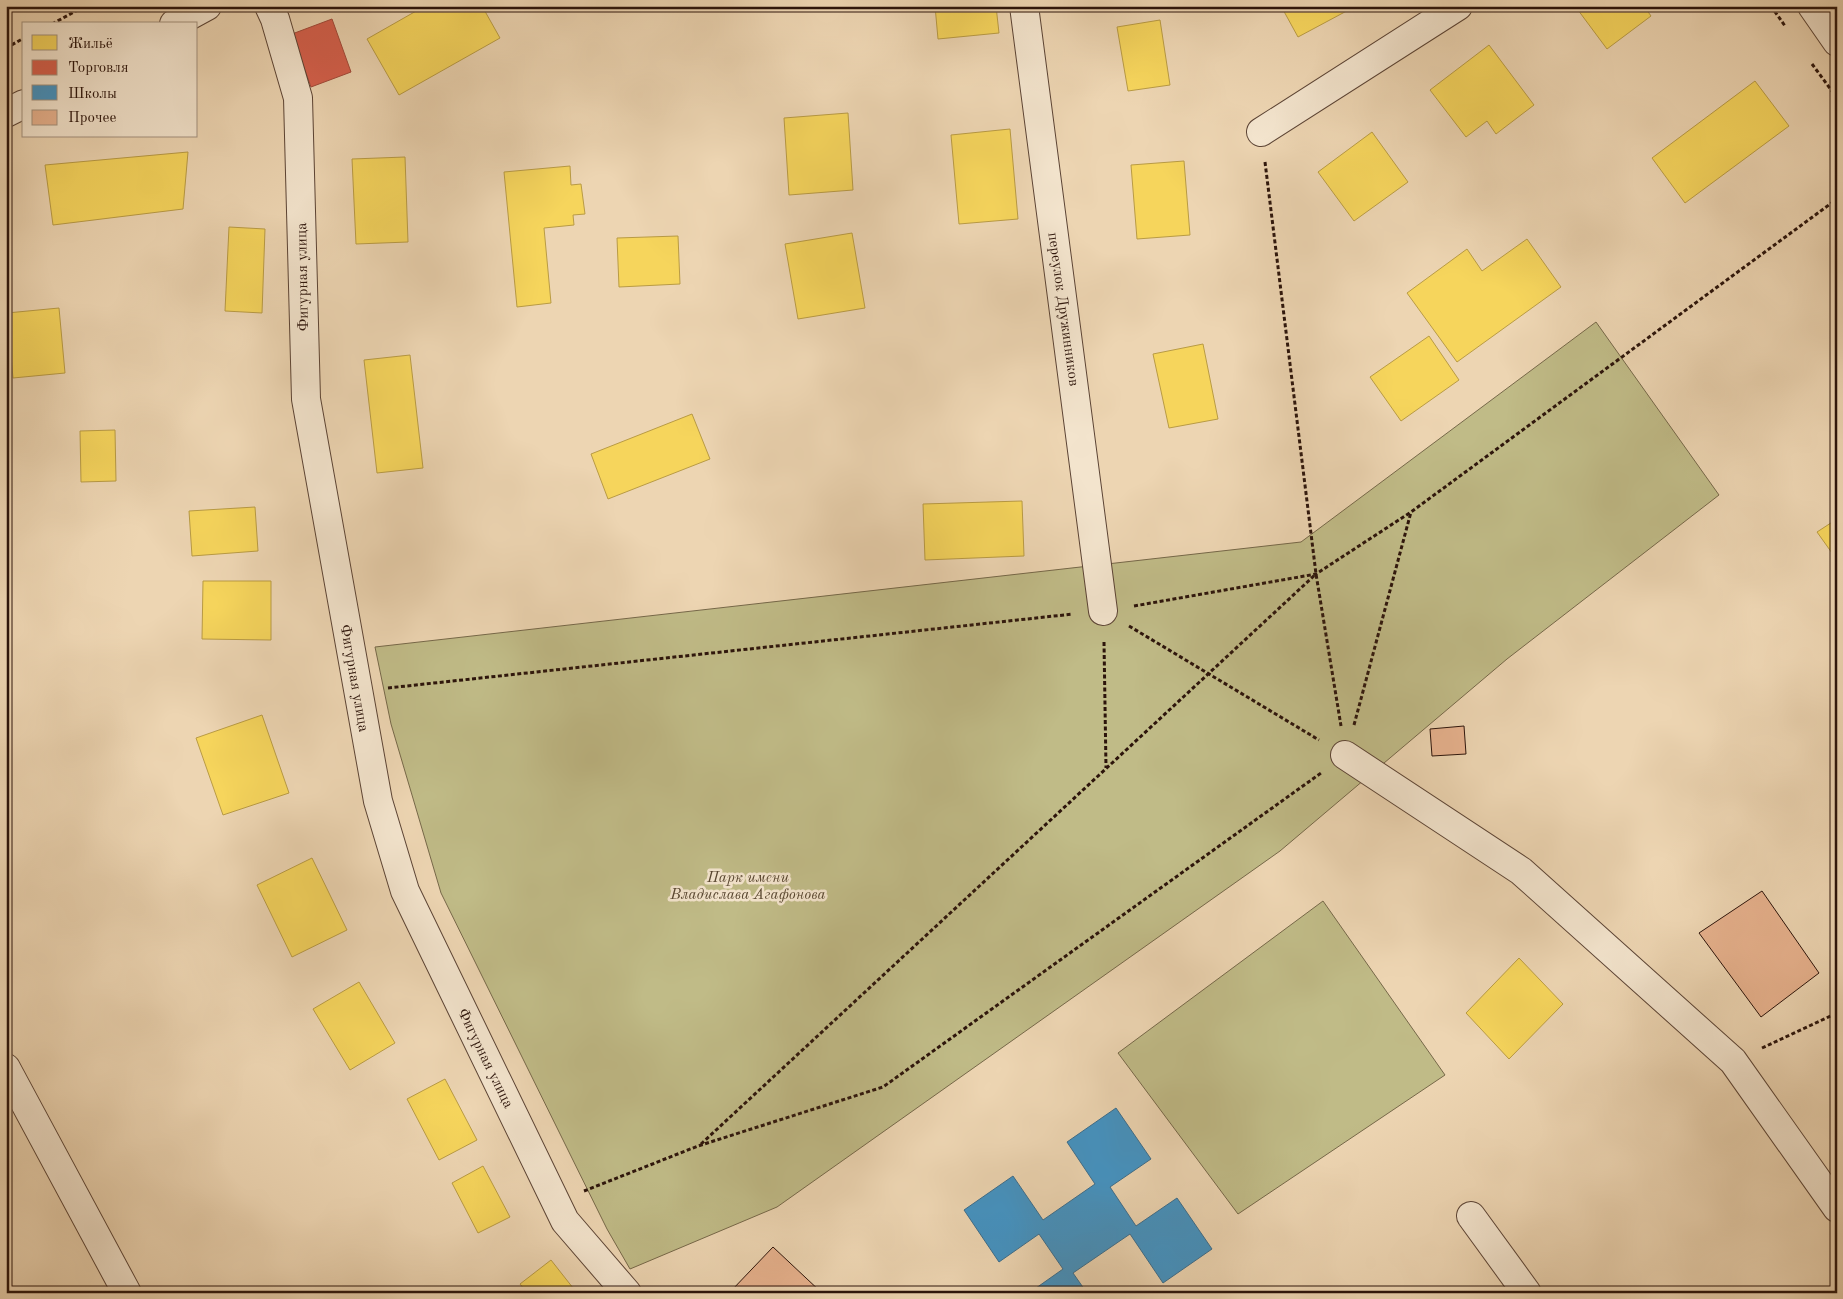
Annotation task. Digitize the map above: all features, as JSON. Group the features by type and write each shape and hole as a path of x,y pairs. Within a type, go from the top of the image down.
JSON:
{"street":[{"path":"178,22 207,6"},
{"name":"Фигурная улица","path":"269,6 275,19 298,98 306,399 378,801 405,892 565,1221 627,1293"},
{"name":"переулок Дружинников","path":"1024,6 1103,611"},
{"path":"1261,132 1458,6"},
{"path":"1812,6 1837,42"},
{"path":"6,113 22,105"},
{"path":"1345,756 1521,871 1733,1061 1837,1208"},
{"path":"6,1068 127,1293"},
{"path":"1471,1216 1527,1293"}],"path":[{"path":"56,22 85,6"},
{"path":"6,48 22,39"},
{"path":"1261,132 1316,574 1345,756"},
{"path":"698,1146 1316,574 1411,512 1837,199"},
{"path":"556,1203 698,1146 883,1087 1345,756 1411,512"},
{"path":"357,691 1103,611 1316,574"},
{"path":"1103,611 1345,756"},
{"path":"1103,611 1106,768"},
{"path":"1733,1061 1837,1013"}],"green space":[{"name":"Парк имени Владислава Агафонова","path":"1596,322 1719,495 1507,659 1280,851 777,1207 630,1269 607,1229 441,893 391,724 375,647 1301,542"},
{"path":"1323,901 1445,1075 1238,1214 1118,1053"}],"building: Жильё":[{"path":"425,6 482,6 500,38 399,95 367,39"},
{"path":"935,6 996,6 999,33 938,39"},
{"path":"1281,6 1356,6 1298,37"},
{"path":"1575,6 1644,6 1651,16 1607,49"},
{"path":"1160,20 1170,85 1128,91 1117,27"},
{"path":"1489,45 1534,105 1496,134 1487,121 1466,137 1430,90"},
{"path":"1755,81 1789,126 1685,203 1652,158"},
{"path":"848,113 853,190 789,195 784,118"},
{"path":"1010,129 1018,219 959,224 951,135"},
{"path":"1372,132 1408,182 1354,221 1318,172"},
{"path":"188,152 183,209 53,225 45,165"},
{"path":"405,157 408,242 356,244 352,159"},
{"path":"1184,161 1190,235 1137,239 1131,165"},
{"path":"570,166 571,185 581,184 585,214 573,215 574,225 544,228 551,303 517,307 504,172"},
{"path":"229,227 265,229 262,313 225,311"},
{"path":"852,233 865,308 798,319 785,244"},
{"path":"678,236 680,284 619,287 617,238"},
{"path":"1527,239 1561,287 1457,362 1407,293 1467,249 1482,271"},
{"path":"59,308 65,373 13,378 7,313"},
{"path":"1429,336 1459,380 1401,421 1370,377"},
{"path":"1203,344 1218,419 1169,428 1153,354"},
{"path":"410,355 423,468 377,473 364,360"},
{"path":"692,414 710,459 608,499 591,454"},
{"path":"115,430 116,481 81,482 80,431"},
{"path":"1022,501 1024,556 925,560 923,504"},
{"path":"255,507 258,551 192,556 189,511"},
{"path":"1837,519 1837,560 1817,532"},
{"path":"203,581 271,581 271,640 202,639"},
{"path":"262,715 289,793 223,815 196,738"},
{"path":"312,858 347,930 292,957 257,885"},
{"path":"1519,958 1563,1004 1509,1059 1466,1013"},
{"path":"359,982 395,1043 350,1070 313,1009"},
{"path":"445,1079 477,1140 439,1160 407,1099"},
{"path":"483,1166 510,1217 478,1233 452,1183"},
{"path":"551,1260 577,1293 527,1293 520,1284"}],"building: Торговля":[{"path":"332,19 351,72 311,87 292,34"}],"building: Школы":[{"path":"1116,1108 1151,1159 1110,1187 1136,1226 1177,1198 1212,1249 1163,1283 1130,1234 1073,1273 1087,1293 1029,1293 1063,1269 1039,1234 999,1262 964,1210 1013,1176 1043,1220 1095,1184 1067,1142"}],"building: Прочее":[{"path":"1464,726 1466,754 1432,756 1430,729"},
{"path":"1762,891 1819,973 1761,1017 1699,933"},
{"path":"773,1247 822,1293 734,1293 731,1291"}]}
